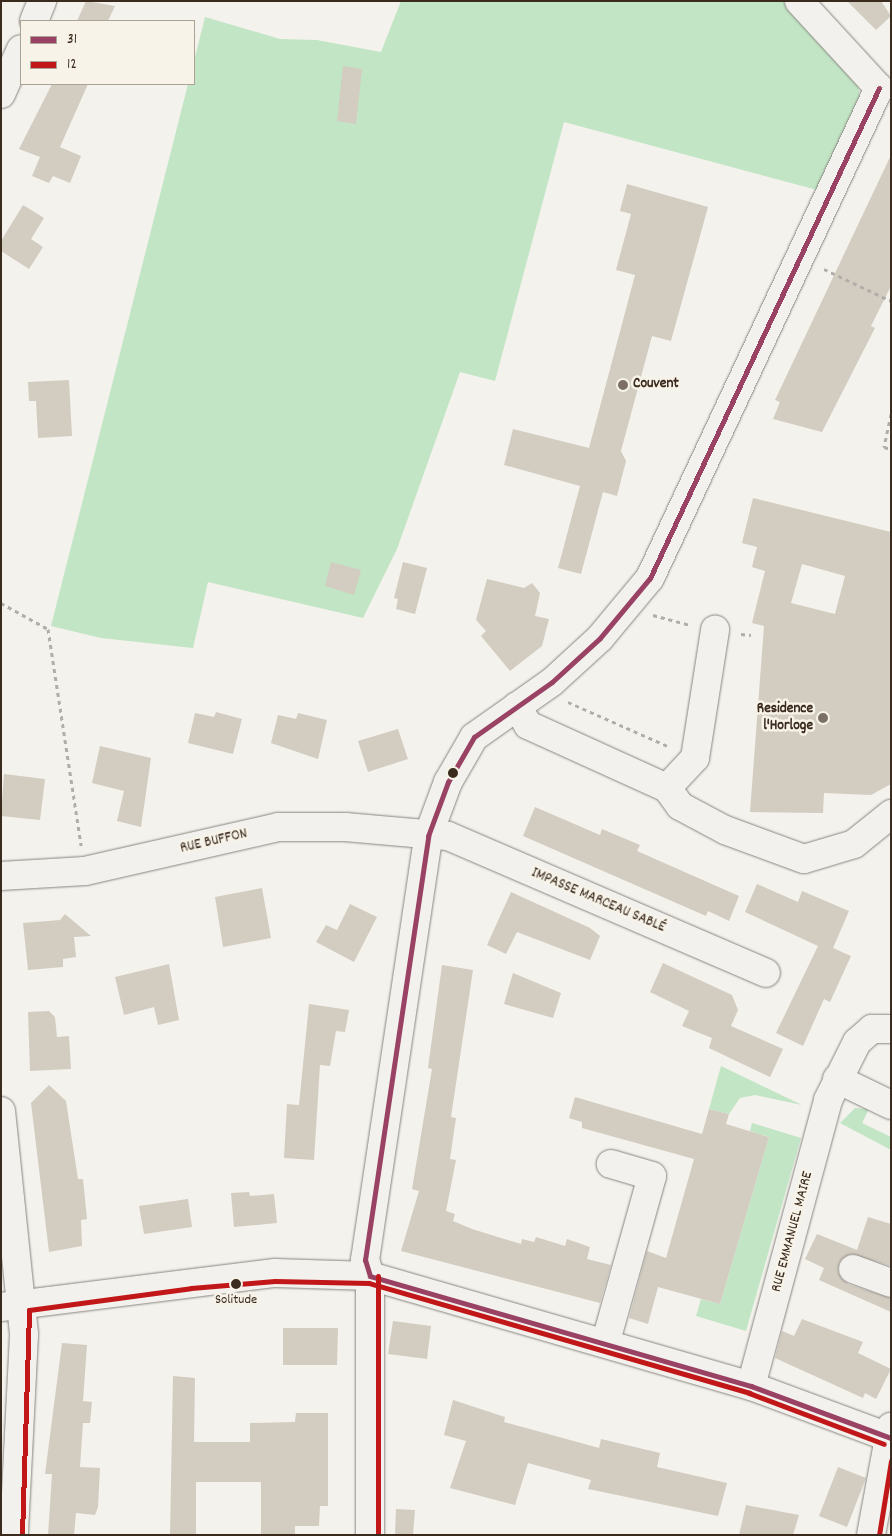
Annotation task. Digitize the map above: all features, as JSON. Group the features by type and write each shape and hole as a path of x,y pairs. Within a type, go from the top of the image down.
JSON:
{"street":[{"path":"34,20 42,1"},
{"path":"370,1535 370,1276 364,1260 428,836 448,782 474,737 552,682 600,638 650,578 800,258 885,88 799,1"},
{"path":"1,94 20,51"},
{"path":"667,788 695,758 715,630"},
{"path":"517,706 528,725 667,788 680,806 725,830 804,859 854,844 891,814"},
{"name":"RUE BUFFON","path":"1,876 85,872 278,827 346,826 428,836"},
{"name":"IMPASSE MARCEAU SABLÉ","path":"428,836 448,836 766,973"},
{"name":"RUE EMMANUEL MAIRE","path":"751,1386 837,1079 857,1042 872,1029 891,1029"},
{"path":"837,1079 891,1105"},
{"path":"1,1111 11,1306 24,1335 14,1535"},
{"path":"606,1341 652,1176 611,1164"},
{"path":"853,1269 891,1284"},
{"path":"11,1306 275,1273 370,1276 606,1341 751,1386 889,1434 871,1535"}],"path":[{"path":"800,258 891,301"},
{"path":"891,414 884,447 891,449"},
{"path":"1,603 48,629 85,872"},
{"path":"552,682 569,703 695,758"}],"green space":[{"path":"401,1 783,1 858,84 860,97 817,190 564,122 495,381 460,372 397,549 363,618 208,582 193,648 101,638 51,626 188,85 195,85 195,57 205,17 280,39 317,40 381,52"},
{"path":"721,1066 802,1105 755,1095 740,1098 729,1114 709,1109"},
{"path":"855,1108 869,1109 862,1123 891,1137 891,1150 840,1123"},
{"path":"752,1123 801,1138 746,1331 696,1316 701,1299 720,1304 769,1137 750,1131"}],"building":[{"path":"86,1 115,6 108,20 77,20"},
{"path":"847,1 881,1 891,16 876,30"},
{"path":"343,66 362,69 356,124 337,121"},
{"path":"51,85 88,85 60,147 81,156 70,183 53,176 49,183 32,176 40,157 19,149"},
{"path":"891,155 891,286 871,326 875,328 822,432 773,419 780,402 775,400"},
{"name":"Couvent","path":"627,184 708,207 671,341 652,336 621,451 626,461 617,496 603,492 581,574 558,568 580,486 504,465 513,429 589,448 635,275 616,270 631,214 620,211"},
{"path":"23,205 44,218 31,239 43,247 29,269 1,251 1,241"},
{"path":"69,380 72,436 38,438 36,401 29,401 28,382"},
{"name":"Residence l'Horloge","path":"753,498 891,532 891,784 871,795 824,793 823,813 750,812 764,626 752,623 765,571 752,567 757,547 742,543","holes":["802,564 845,576 835,614 791,603"]},
{"path":"331,562 361,570 354,595 325,586"},
{"path":"403,562 427,568 415,614 396,609 398,599 394,598"},
{"path":"487,579 524,588 532,583 540,593 535,616 549,619 542,646 510,671 481,636 486,631 476,620"},
{"path":"216,712 242,719 233,754 188,743 195,713 214,717"},
{"path":"298,713 327,720 318,759 271,743 278,715 296,719"},
{"path":"398,729 408,759 368,772 358,741"},
{"path":"100,746 151,758 141,827 117,821 124,791 92,783"},
{"path":"4,774 45,779 40,820 1,816"},
{"path":"535,807 600,835 602,829 640,845 637,851 739,896 729,921 708,911 706,916 523,836"},
{"path":"757,884 798,902 802,891 849,911 833,948 851,956 830,1002 824,999 803,1046 776,1033 818,946 745,912"},
{"path":"262,888 271,938 223,947 215,897"},
{"path":"511,892 590,928 600,936 590,960 517,932 506,954 487,945"},
{"path":"350,904 377,917 354,962 316,942 326,925 337,930"},
{"path":"65,914 91,936 74,937 76,957 63,959 63,967 28,970 23,923 60,920"},
{"path":"663,963 732,995 738,1010 731,1026 783,1049 770,1077 709,1048 712,1038 682,1026 689,1011 650,992"},
{"path":"169,964 179,1020 158,1025 154,1007 124,1015 115,977"},
{"path":"442,965 473,970 451,1117 456,1118 450,1159 456,1160 446,1211 455,1214 453,1221 521,1244 522,1239 534,1242 536,1237 565,1246 567,1239 590,1247 587,1259 611,1265 600,1303 401,1251 419,1191 412,1189 432,1069 428,1068"},
{"path":"513,973 561,993 553,1018 504,1004"},
{"path":"309,1004 349,1010 345,1032 336,1031 330,1066 320,1065 314,1160 284,1158 287,1104 299,1105"},
{"path":"49,1011 55,1017 57,1037 69,1036 71,1069 30,1071 28,1012"},
{"path":"49,1085 66,1101 78,1179 83,1179 87,1219 81,1220 82,1246 49,1252 31,1103"},
{"path":"575,1097 702,1134 709,1109 729,1114 726,1124 769,1137 720,1304 658,1287 648,1324 629,1318 647,1251 666,1258 694,1159 582,1128 582,1122 569,1118"},
{"path":"249,1192 250,1196 274,1194 277,1223 234,1227 231,1193"},
{"path":"188,1199 192,1227 144,1234 139,1206"},
{"path":"868,1217 891,1224 891,1266 851,1254 839,1263 838,1272 848,1284 891,1298 891,1312 819,1280 824,1268 805,1259 817,1234 857,1250"},
{"path":"802,1319 863,1342 858,1353 891,1369 876,1399 865,1393 863,1398 775,1358 782,1331 794,1336"},
{"path":"393,1321 431,1326 427,1359 388,1354"},
{"path":"283,1328 338,1328 337,1365 283,1365"},
{"path":"62,1343 87,1345 83,1401 92,1402 90,1423 83,1423 80,1467 100,1468 98,1507 95,1515 76,1513 74,1535 48,1535 52,1474 45,1474"},
{"path":"173,1376 195,1378 194,1442 250,1442 250,1423 295,1422 296,1413 328,1413 328,1506 320,1506 319,1526 295,1526 295,1535 261,1535 261,1482 196,1482 196,1535 170,1535"},
{"path":"453,1400 505,1417 504,1422 599,1448 601,1439 660,1453 657,1467 727,1483 718,1516 588,1489 591,1480 528,1463 515,1505 450,1488 466,1441 444,1435"},
{"path":"838,1467 866,1478 847,1527 819,1516"},
{"path":"746,1505 799,1515 793,1535 739,1535"},
{"path":"396,1509 415,1510 413,1535 395,1535"}],"transit line":[{"name":"31","path":"370,1276 365,1260 428,836 448,782 474,737 552,682 600,638 650,578 879,88"},
{"name":"31","path":"370,1276 751,1386 891,1438"},
{"name":"12","path":"378,1276 378,1535"},
{"name":"12","path":"22,1535 29,1310 191,1288 275,1281 369,1283 749,1393 884,1444"},
{"name":"12","path":"879,1535 891,1461"}],"place":[{"name":"Couvent","path":"623,385"},
{"name":"Residence l'Horloge","path":"823,718"},
{"name":"Solitude","path":"236,1284"}]}
